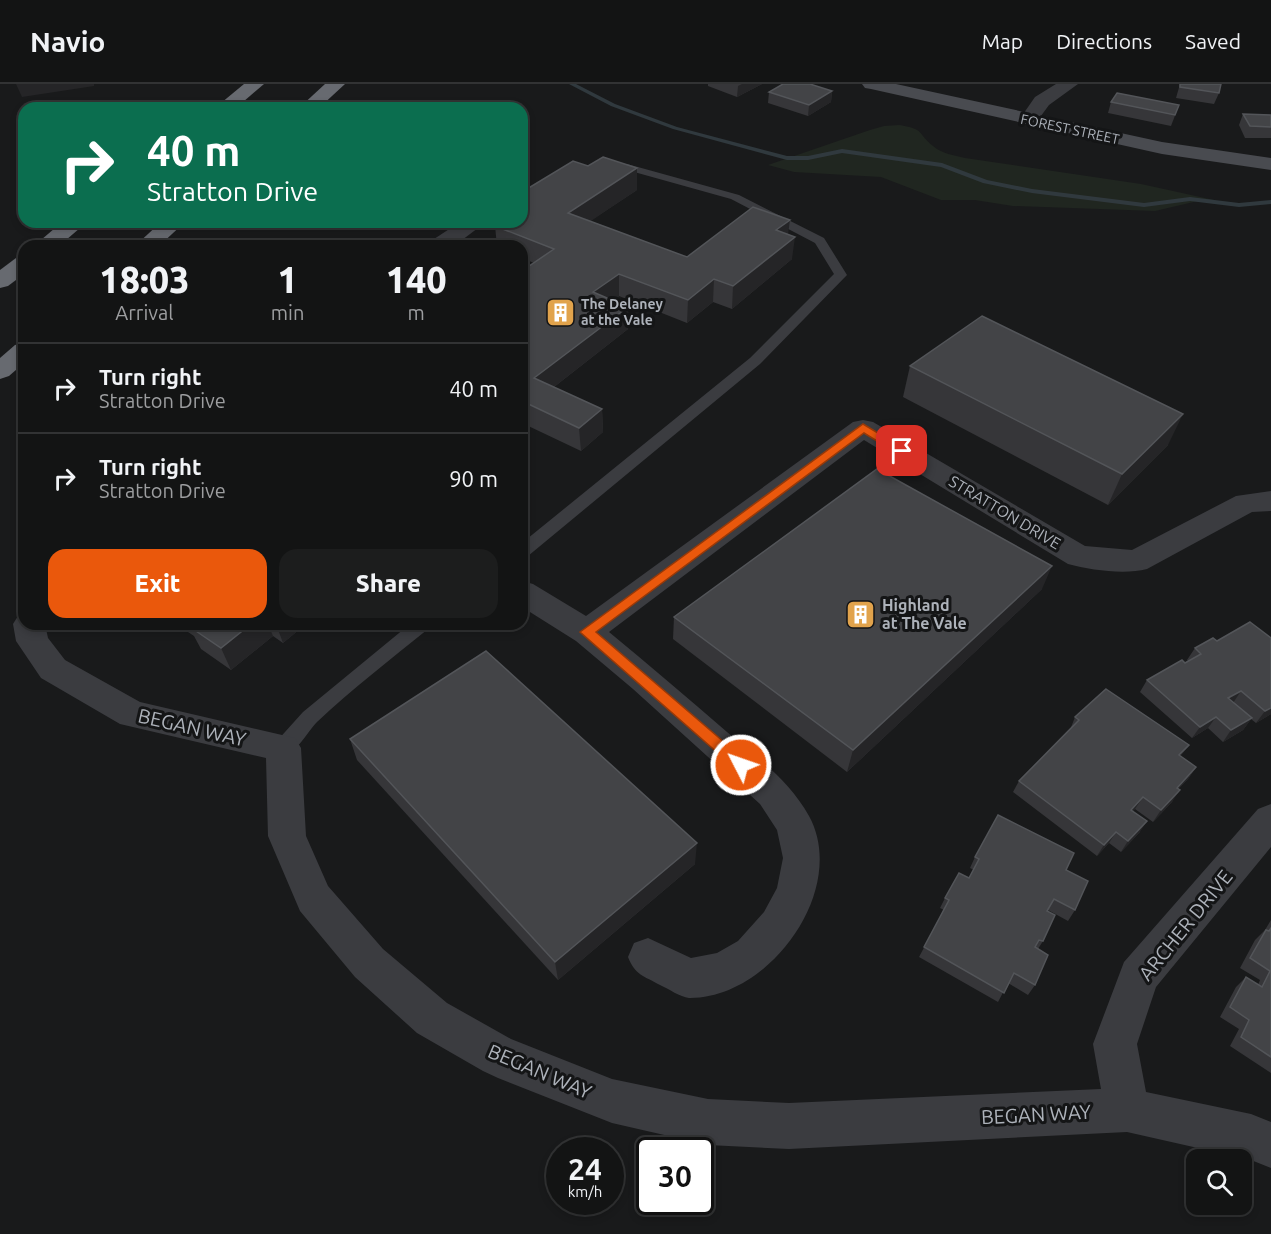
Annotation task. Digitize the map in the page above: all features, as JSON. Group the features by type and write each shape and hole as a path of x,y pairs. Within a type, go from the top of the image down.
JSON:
{"highway":[{"path":"232,102 255,84"},
{"path":"315,102 336,84"},
{"path":"53,240 68,228"},
{"path":"153,240 167,228"},
{"path":"0,281 18,267"},
{"path":"0,371 18,355"}],"main road":[{"name":"FOREST STREET","path":"872,84 1028,120 1197,155 1268,167"}],"street":[{"path":"1028,120 1047,97 1069,84"},
{"path":"448,240 465,228"},
{"name":"STRATTON DRIVE","path":"587,632 863,428 1079,556 1136,561 1246,503 1271,501"},
{"path":"528,596 587,632 773,793 795,826 802,858 796,891 778,925 752,955 724,972 688,978 648,957"},
{"name":"BEGAN WAY","path":"30,630 32,641 53,669 132,714 284,748 287,836 314,898 369,963 432,1018 498,1056 612,1101 708,1122 789,1126 1127,1110 1251,1137 1271,1145"},
{"name":"ARCHER DRIVE","path":"1127,1110 1115,1044 1139,976 1271,820"}],"lane":[{"path":"528,547 755,361 841,275 820,241 735,196 627,167 597,168"},
{"path":"284,748 310,717 415,630"}],"shaded area":[{"path":"900,125 917,130 937,149 952,155 1141,184 1214,200 1198,201 1155,211 1013,206 975,200 941,200 881,177 794,172 768,165 870,130"}],"building":[{"path":"783,84 810,84 832,91 809,105 769,92"},
{"path":"1180,84 1221,84 1219,93 1180,87"},
{"path":"1117,93 1179,105 1175,115 1111,102"},
{"path":"1243,114 1271,115 1271,127 1250,126"},
{"name":"The Delaney at the Vale","path":"603,157 637,168 568,213 687,257 753,207 790,220 776,230 795,237 733,286 714,279 688,300 619,274 593,292 628,307 534,378 602,409 579,428 528,404 528,267 554,249 500,228 528,228 528,188 573,161 588,166"},
{"path":"982,316 1183,414 1122,474 910,366"},
{"name":"Highland at The Vale","path":"877,469 1052,566 853,750 674,617"},
{"path":"1250,622 1271,638 1271,708 1265,711 1241,691 1228,698 1252,718 1231,730 1216,717 1200,727 1147,680 1182,660 1185,663 1201,654 1195,648 1213,638 1217,641"},
{"path":"194,630 244,630 221,648"},
{"path":"486,651 697,843 555,962 350,739"},
{"path":"1106,689 1189,745 1179,755 1196,767 1177,788 1180,790 1161,810 1143,797 1131,810 1147,821 1128,841 1116,832 1104,845 1019,781 1079,720 1075,717"},
{"path":"998,815 1074,853 1066,870 1088,881 1075,910 1054,899 1047,911 1055,915 1043,941 1039,940 1035,947 1048,955 1035,985 1014,973 1004,993 924,947 949,900 945,898 959,873 969,878 979,859 975,857"},
{"path":"1271,928 1271,1057 1241,1037 1249,1020 1230,1007 1246,977 1262,987 1270,971 1250,958 1266,930 1269,931"}],"waterway":[{"path":"572,84 613,105 675,128 787,158 808,158 842,151 942,165 985,182 1032,191 1144,205 1190,199 1239,205 1271,202"}],"place":[{"name":"The Delaney at the Vale","path":"560,312"},
{"name":"Highland at The Vale","path":"861,614"}],"route":[{"path":"741,765 587,632 863,428 902,451"}]}
